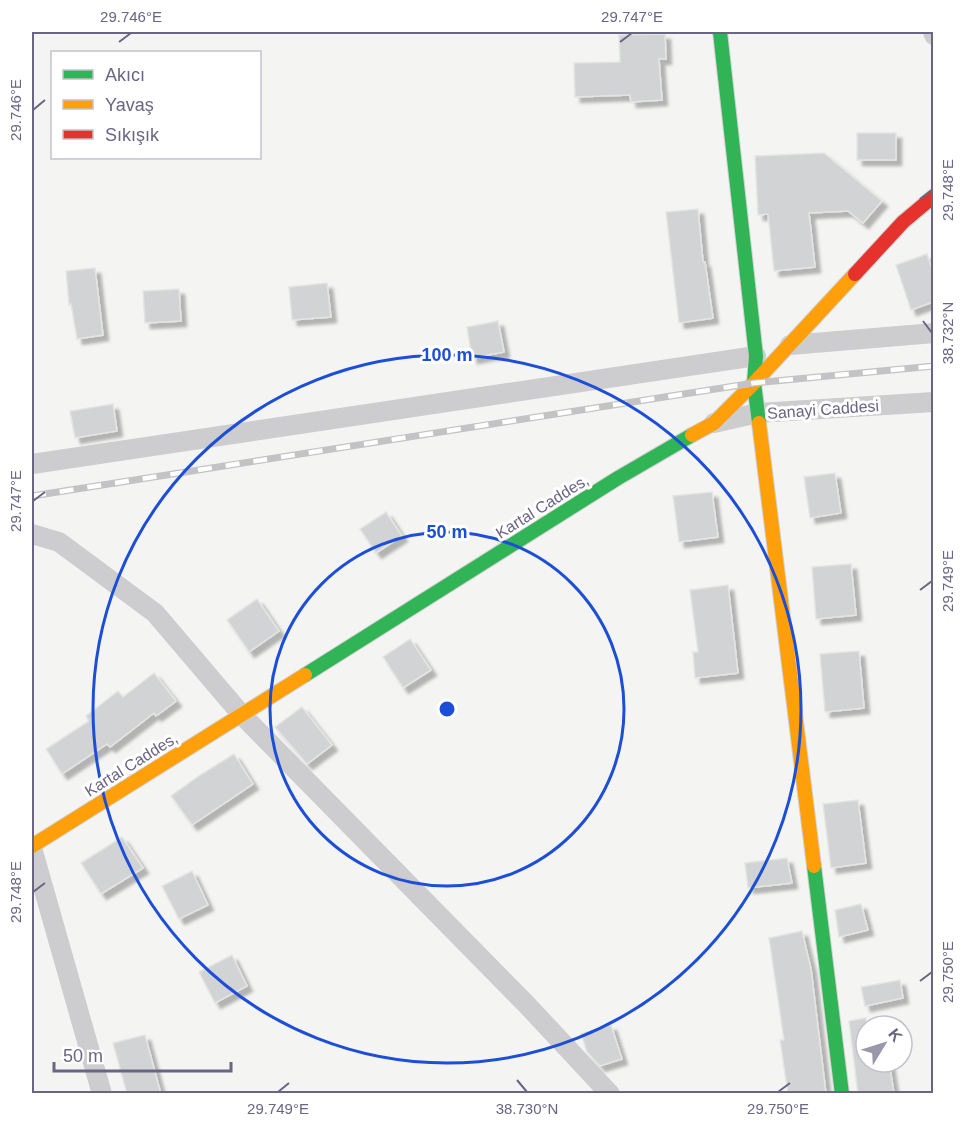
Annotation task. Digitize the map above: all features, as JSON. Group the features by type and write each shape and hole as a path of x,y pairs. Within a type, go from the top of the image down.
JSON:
{"main road":[{"path":"720,32 756,356 754,383 842,1094"},
{"name":"Kartal Caddes,","path":"32,847 618,478 714,423 790,345 903,222 933,196"}],"street":[{"path":"790,345 933,333"},
{"path":"32,464 756,356"},
{"name":"Sanayi Caddesi","path":"714,423 758,413 933,402"},
{"path":"32,534 59,542 155,613 241,714 528,1006 610,1094"},
{"path":"32,847 102,1094"}],"building":[{"path":"665,34 666,59 659,59 662,100 631,102 630,95 575,97 574,63 620,62 619,35"},
{"path":"857,133 896,133 896,160 857,160"},
{"path":"824,153 882,201 863,223 848,211 809,213 815,267 774,271 768,214 758,215 755,156"},
{"path":"698,209 703,262 705,262 713,318 679,323 666,212"},
{"path":"927,254 933,272 933,302 911,310 896,265"},
{"path":"95,268 103,335 77,339 71,304 69,305 66,271"},
{"path":"327,283 331,317 292,320 289,287"},
{"path":"179,289 181,321 145,323 143,291"},
{"path":"498,321 504,352 472,358 467,327"},
{"path":"113,404 117,431 75,438 70,411"},
{"path":"835,473 841,513 810,518 804,477"},
{"path":"712,492 718,537 679,542 673,496"},
{"path":"386,512 402,536 376,553 360,529"},
{"path":"851,564 856,615 816,619 812,567"},
{"path":"728,585 738,673 695,678 693,652 698,652 690,590"},
{"path":"257,599 279,631 249,652 227,620"},
{"path":"410,639 431,670 403,688 383,657"},
{"path":"859,651 864,708 825,712 820,654"},
{"path":"154,673 176,701 156,716 154,713 110,747 107,744 62,774 46,749 89,721 86,716 118,691 123,697"},
{"path":"302,707 332,745 307,764 275,727"},
{"path":"234,754 253,784 192,825 171,796"},
{"path":"858,800 866,863 831,868 823,804"},
{"path":"122,837 143,868 101,894 81,863"},
{"path":"787,858 792,883 748,888 745,863"},
{"path":"192,871 208,905 179,919 162,886"},
{"path":"861,904 868,930 839,937 835,910"},
{"path":"802,931 811,969 826,1094 788,1094 780,1040 784,1040 769,938"},
{"path":"232,955 247,986 215,1003 199,972"},
{"path":"900,980 903,998 865,1006 861,987"},
{"path":"854,1020 854,1062 849,1021"},
{"path":"611,1025 622,1059 600,1066 587,1052 581,1034"},
{"path":"145,1035 161,1094 127,1094 113,1043"},
{"path":"856,1074 891,1074 894,1094 858,1094"}],"railway":[{"path":"32,496 754,383 934,366"}],"traffic: fast":[{"path":"720,32 756,356 754,383 759,423"},
{"path":"305,675 618,478 692,435"},
{"path":"814,866 842,1094"}],"traffic: slow":[{"path":"692,435 714,423 855,274"},
{"path":"759,423 814,866"},
{"path":"32,846 305,675"}],"traffic: jam":[{"path":"855,274 903,222 934,196"}]}
